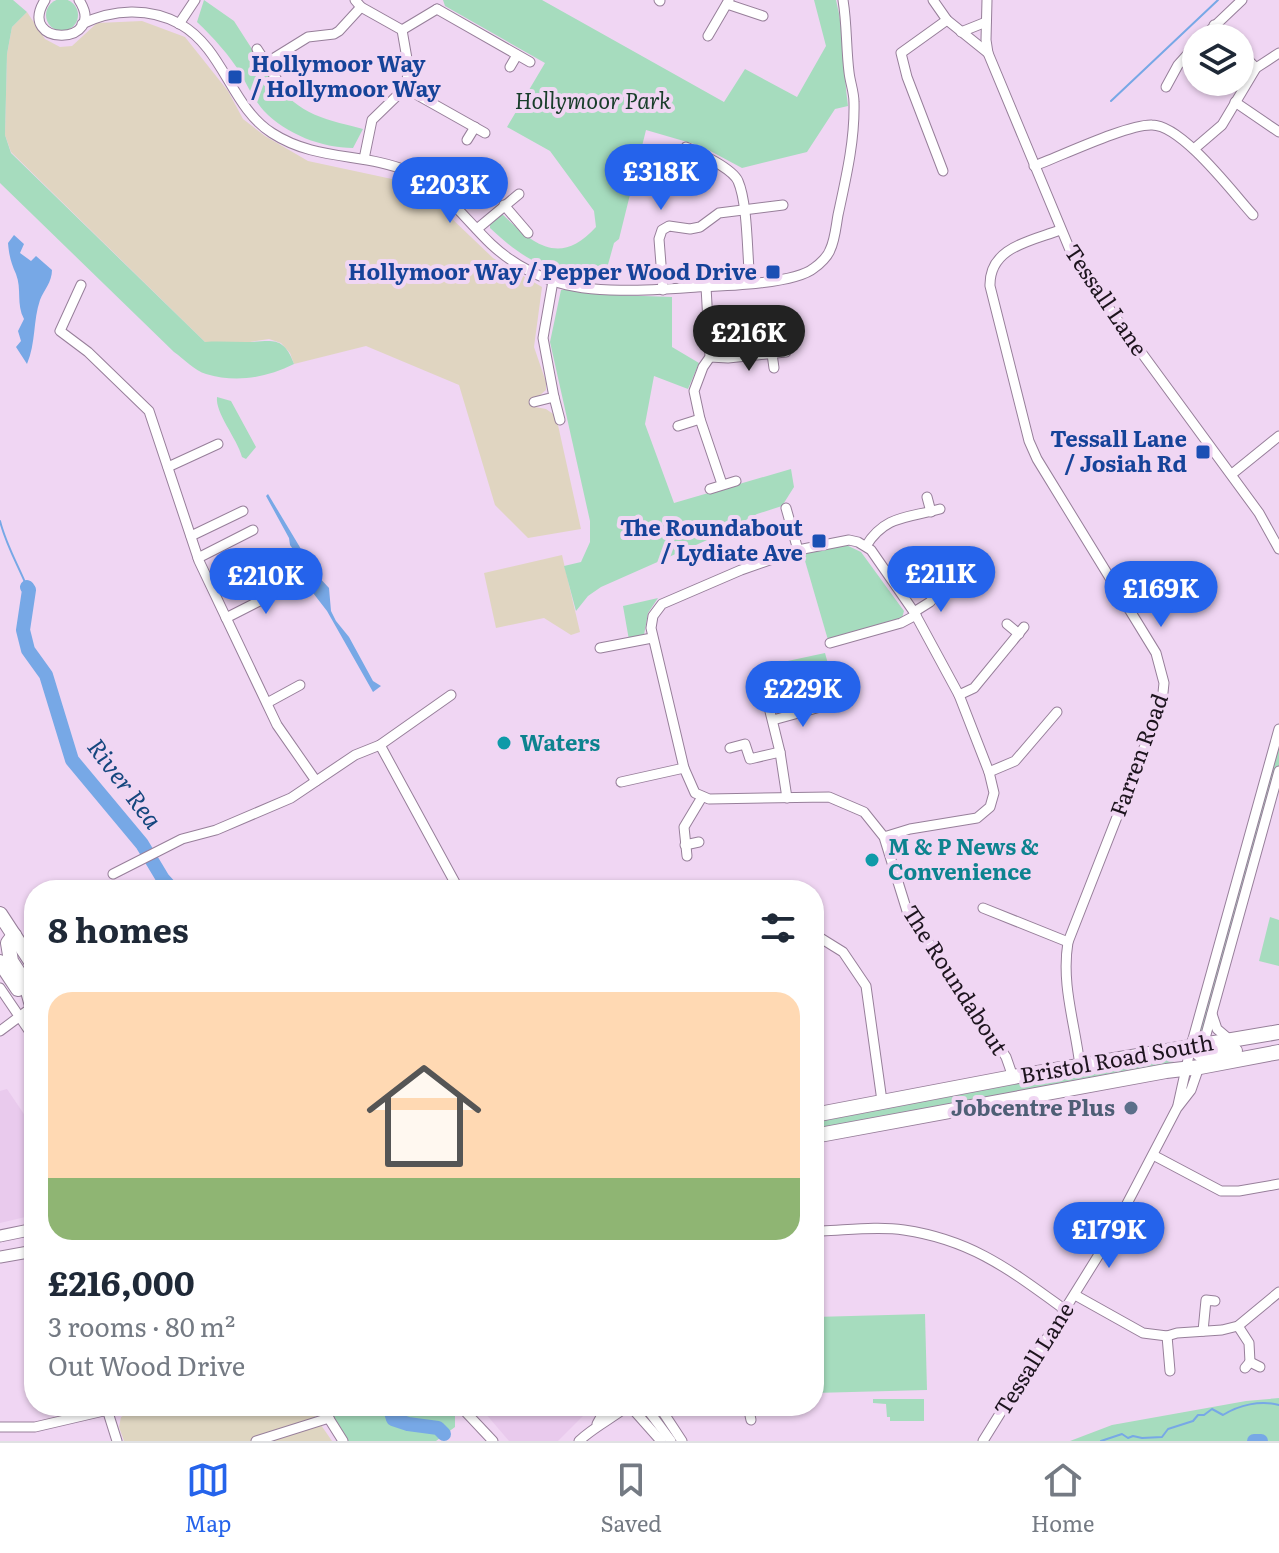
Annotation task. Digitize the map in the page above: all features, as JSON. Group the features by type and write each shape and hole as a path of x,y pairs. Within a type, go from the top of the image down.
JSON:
{"highway":[{"path":"0,914 10,941 11,961 24,981"},
{"path":"10,941 24,956"},
{"path":"0,962 24,1004"},
{"name":"Bristol Road South","path":"824,1134 1166,1071 1230,1040 1279,1032"},
{"path":"1196,1056 1279,1045"},
{"name":"Bristol Road South","path":"824,1113 1080,1066 1279,1052"},
{"path":"1013,1077 1021,1083 1049,1080 1055,1092"}],"main road":[{"path":"0,1236 24,1231"},
{"path":"0,1257 24,1253"}],"street":[{"path":"45,0 41,21 56,38 70,38 82,24 103,14 141,12 179,24 197,36 220,64 242,100 269,131 314,152 387,163 431,184 509,259 553,281 590,288 663,290 791,279 808,272 830,250 847,177 854,104 843,0"},
{"path":"179,24 195,0"},
{"name":"Tessall Lane","path":"933,0 947,20 988,53 1075,262 1232,474 1279,549"},
{"path":"987,0 988,53"},
{"path":"1215,24 1242,0"},
{"path":"707,36 728,2 763,16"},
{"path":"80,3 84,13 82,24"},
{"path":"80,3 103,14"},
{"path":"266,63 308,37 339,31 358,4 402,30 409,70 405,88 372,120 364,159"},
{"path":"402,30 436,5 530,62"},
{"path":"943,171 901,53 947,20"},
{"path":"961,32 986,22"},
{"path":"257,49 277,80"},
{"path":"1194,149 1222,125 1256,68 1279,53"},
{"path":"510,67 517,55"},
{"path":"1166,87 1182,61"},
{"path":"405,88 485,133"},
{"path":"1235,102 1279,132"},
{"path":"1034,166 1133,128 1152,125 1165,128 1194,149 1253,215"},
{"path":"467,140 475,127"},
{"path":"686,147 709,159 738,181 744,210 750,282"},
{"path":"702,171 709,159"},
{"path":"477,229 519,194"},
{"path":"504,205 528,233"},
{"path":"663,290 659,239 662,230 669,226 700,227 719,213 783,205"},
{"name":"Farren Road","path":"1060,230 1002,254 990,273 990,286 1029,441 1156,653 1164,683 1162,702 1068,942 1064,966 1066,989 1080,1066"},
{"path":"553,281 543,338 560,420"},
{"path":"81,285 60,331 88,352 149,411 198,558 277,725 316,781"},
{"path":"706,287 710,357 694,391 722,484"},
{"path":"710,357 786,352"},
{"path":"772,354 774,368"},
{"path":"534,402 554,397"},
{"path":"678,426 700,419"},
{"path":"1232,474 1279,436"},
{"path":"168,467 218,444"},
{"path":"710,489 736,481"},
{"path":"866,546 874,532 885,523 936,510 927,497"},
{"path":"786,508 798,550"},
{"path":"191,536 243,511"},
{"path":"198,558 253,530"},
{"path":"699,842 686,851 684,827 702,797 689,784 684,768 652,638 651,622 662,604 741,570 798,550 849,540 866,546 915,613 959,695 989,772 994,800 977,818 910,829 884,837"},
{"path":"226,618 291,585"},
{"path":"830,643 901,623 938,588"},
{"path":"959,695 974,688 1022,630 1007,624"},
{"path":"600,648 652,638"},
{"path":"776,682 763,680 787,798"},
{"path":"267,703 300,685"},
{"path":"113,874 182,839 249,817 291,798 355,755 380,745 451,695"},
{"path":"773,720 824,706"},
{"path":"989,772 1015,761 1057,712"},
{"name":"Tessall Lane","path":"983,1441 1108,1240 1177,1108 1191,1090 1196,1056 1279,729"},
{"path":"730,748 745,744 750,759 780,752"},
{"path":"380,745 454,880"},
{"path":"621,782 684,768"},
{"name":"Tessall Lane","path":"1177,1108 1212,1014 1279,771"},
{"name":"The Roundabout","path":"702,797 829,797 855,806 872,820 884,837 907,911 1006,1057 1013,1077"},
{"path":"983,908 1068,942"},
{"path":"824,940 843,952 866,986 882,1101"},
{"path":"0,988 24,1009"},
{"path":"1212,1014 1217,1029 1230,1040"},
{"path":"0,1031 24,1016"},
{"path":"1166,1071 1181,1091"},
{"path":"1153,1155 1221,1191 1279,1184"},
{"path":"824,1231 901,1229 967,1246 1009,1270 1064,1309"},
{"path":"1075,1295 1143,1333 1167,1336 1238,1326 1279,1292"},
{"path":"1203,1331 1206,1300 1215,1301"},
{"path":"1238,1326 1249,1343 1247,1365 1260,1367"},
{"path":"1167,1336 1170,1371"},
{"path":"0,1427 35,1427 79,1416"},
{"path":"109,1416 117,1441"},
{"path":"469,1416 493,1441"},
{"path":"579,1441 601,1416"},
{"path":"597,1424 615,1416"},
{"path":"638,1416 661,1441"},
{"path":"652,1416 671,1441"},
{"path":"666,1416 682,1441"},
{"path":"750,1416 751,1420"},
{"path":"256,1441 329,1418 343,1441"}],"shaded area":[{"path":"27,12 45,39 60,47 72,46 97,23 142,21 185,37 228,91 243,119 265,136 308,161 392,179 426,194 493,258 542,287 534,347 546,390 533,401 535,407 546,409 556,416 581,529 528,538 495,505 459,385 366,346 294,364 281,343 269,339 205,342 11,152 5,135 7,54 12,27"},
{"path":"562,555 580,632 571,635 544,618 496,628 484,573"},
{"path":"7,1089 24,1114 24,1217 0,1223 0,1091"},
{"path":"315,1416 332,1441 124,1441 119,1427 121,1417"},
{"path":"488,1416 583,1416 558,1441 509,1441"}],"green space":[{"path":"62,-1 73,4 78,15 73,26 62,31 51,26 46,15 51,4"},
{"path":"0,0 13,0 27,12 12,27 7,54 5,135 11,153 205,342 275,342 285,348 294,364 262,376 240,378 217,377 198,370 174,352 0,183"},
{"path":"204,0 234,21 261,63 259,67 268,72 288,97 320,117 363,129 353,148 305,138 264,111 232,60 197,22"},
{"name":"Hollymoor Park","path":"443,0 542,0 724,102 745,69 797,97 826,46 814,0 836,0 848,106 835,109 807,152 742,168 701,146 646,130 619,239 614,243 604,279 570,274 529,258 490,228 490,223 500,212 535,241 558,248 583,239 596,227 594,211 550,151 507,127 545,63 445,6"},
{"path":"561,290 615,295 672,297 672,347 699,363 688,389 654,376 645,424 674,503 791,469 794,487 782,506 757,514 714,537 601,587 588,596 576,611 564,566 581,562 590,542 590,521 550,342"},
{"path":"217,397 231,401 256,447 246,459 242,457 223,418"},
{"path":"844,544 861,552 904,611 902,618 828,640 803,554"},
{"path":"658,598 648,613 644,635 629,640 623,606"},
{"path":"825,653 835,689 816,693 818,702 777,712 770,689 778,686 767,680 765,673 757,675 755,668"},
{"path":"1279,740 1279,766 1203,1030 1200,1031"},
{"path":"1270,917 1279,920 1279,966 1259,961"},
{"path":"1170,1054 1174,1057 1173,1066 824,1130 824,1117"},
{"path":"925,1314 927,1390 824,1393 824,1317"},
{"path":"1279,1398 1279,1441 1070,1441 1112,1425"},
{"path":"873,1399 924,1399 924,1421 890,1421 886,1404 873,1403"},
{"path":"332,1416 455,1416 455,1427 436,1441 346,1441"}],"water":[{"path":"14,235 24,244 20,253 31,261 36,256 52,270 40,300 27,364 16,347 21,341 18,331 24,319 18,280 8,247"},
{"path":"268,494 316,574 329,588 331,611 336,621 349,637 373,681 381,686 373,692 327,611 310,589 308,571 290,545 266,496"}],"waterway":[{"path":"1111,101 1218,0"},
{"name":"River Rea","path":"0,521 27,587"},
{"name":"River Rea","path":"27,587 23,630 28,650 46,675 72,760 142,844 164,880"},
{"path":"1101,1441 1122,1434 1128,1438 1162,1437 1168,1429 1193,1421 1198,1415 1212,1409 1223,1415 1250,1404 1279,1405"},
{"name":"River Rea","path":"392,1416 408,1424 438,1428 444,1434"},
{"name":"River Rea","path":"1254,1441 1261,1441"}],"place":[{"name":"Hollymoor Way / Hollymoor Way","path":"235,77"},
{"name":"Hollymoor Way / Pepper Wood Drive","path":"773,272"},
{"name":"Tessall Lane / Josiah Rd","path":"1203,452"},
{"name":"The Roundabout / Lydiate Ave","path":"819,541"},
{"name":"Waters","path":"504,743"},
{"name":"M & P News & Convenience","path":"872,860"},
{"name":"Jobcentre Plus","path":"1131,1108"}]}
